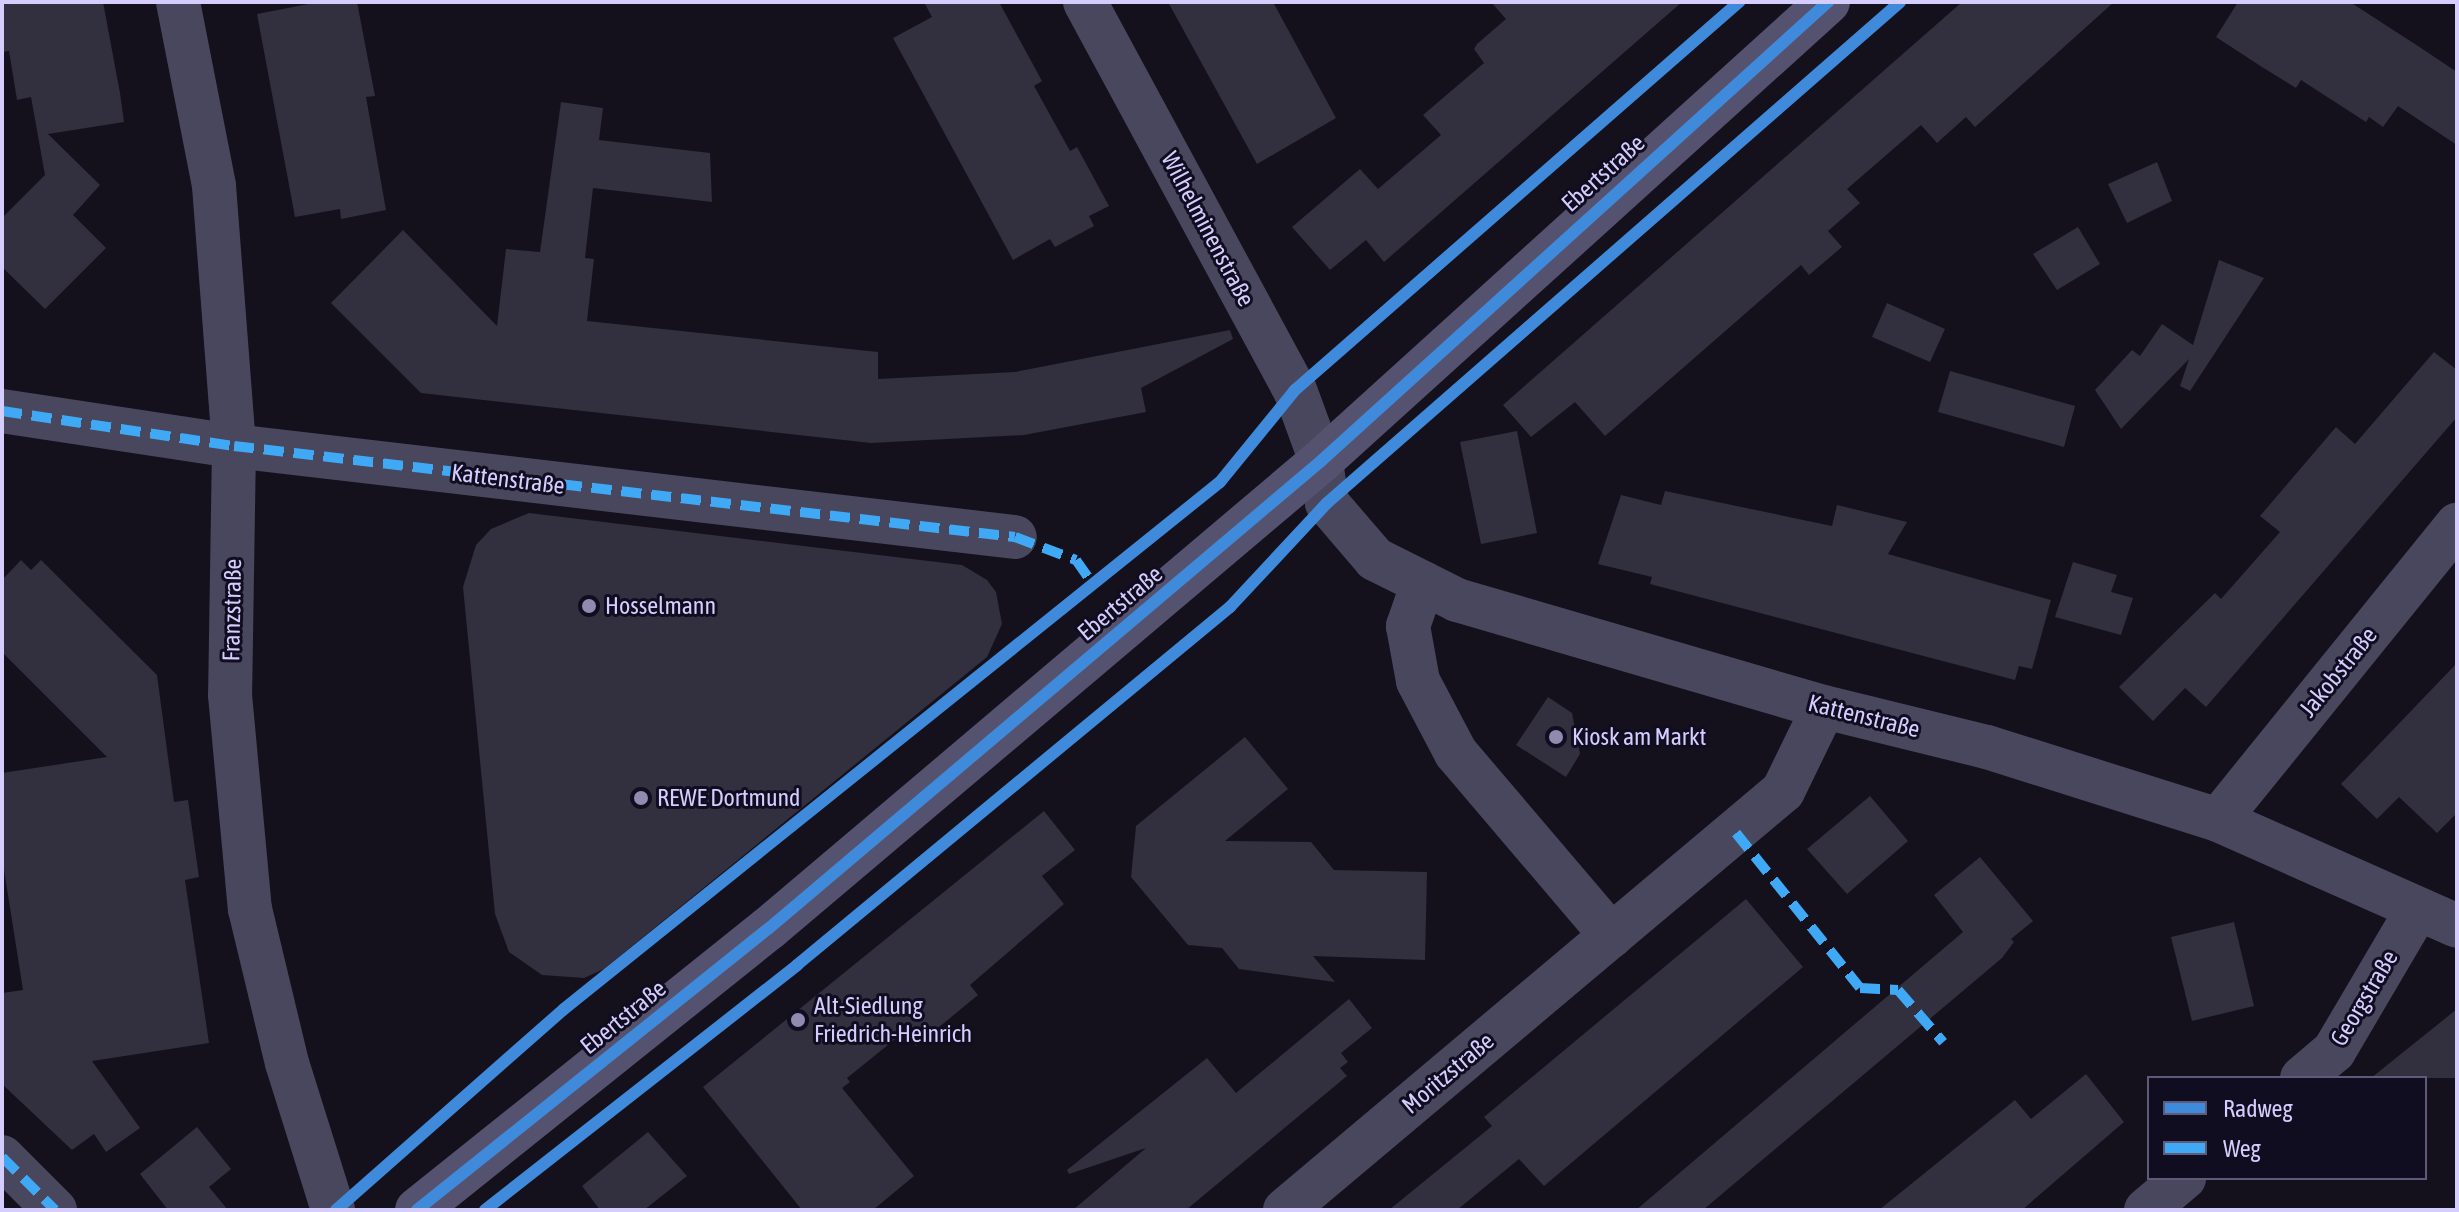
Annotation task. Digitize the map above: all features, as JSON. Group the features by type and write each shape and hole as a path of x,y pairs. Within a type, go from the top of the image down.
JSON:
{"street":[{"name":"Franzstraße","path":"178,2 214,186 234,446 230,695 250,909 287,1063 333,1210"},
{"name":"Wilhelminenstraße","path":"1085,2 1295,390 1321,461"},
{"name":"Ebertstraße","path":"417,1210 768,929 1321,461 1828,2"},
{"name":"Kattenstraße","path":"2,411 234,446 1015,537"},
{"name":"Kattenstraße","path":"1321,461 1327,503 1375,559 1457,600 1824,707 1987,747 2218,820 2457,926"},
{"name":"Jakobstraße","path":"2218,820 2457,525"},
{"path":"1423,583 1408,626 1418,681 1456,753 1612,936"},
{"name":"Moritzstraße","path":"1285,1210 1783,791 1824,707"},
{"name":"Georgstraße","path":"2304,1076 2334,1051 2417,910"},
{"path":"2,1157 55,1210"},
{"path":"2146,1210 2182,1180"}],"building":[{"path":"2,2 103,2 120,93 124,122 48,134 100,185 73,215 106,248 45,309 2,267 2,218 45,175 31,97 17,100 9,51 2,52"},
{"path":"319,2 357,2 375,96 366,97 386,210 341,219 340,209 295,217 257,14"},
{"path":"924,2 999,2 1042,81 1034,86 1070,151 1077,147 1109,206 1089,216 1094,226 1055,247 1050,239 1013,260 893,38 932,17"},
{"path":"1168,2 1273,2 1336,118 1257,164"},
{"path":"1491,2 1682,2 1384,262 1366,240 1330,270 1292,227 1360,169 1378,189 1441,135 1423,115 1484,63 1474,49 1506,19"},
{"path":"1962,2 2114,2 1975,127 1966,117 1937,143 1921,125 1847,189 1860,203 1828,231 1842,247 1809,275 1801,265 1605,436 1575,402 1531,437 1503,405"},
{"path":"2238,2 2350,2 2418,46 2457,72 2457,145 2398,106 2383,127 2369,117 2366,122 2301,80 2296,88 2216,37"},
{"path":"561,102 603,108 599,140 710,153 712,202 593,188 585,258 594,259 587,321 878,352 878,379 1015,372 1230,330 1233,339 1141,388 1146,412 1024,435 871,443 421,393 331,303 403,230 497,326 506,249 540,252"},
{"path":"2157,162 2172,201 2127,223 2108,184"},
{"path":"2078,227 2100,264 2057,290 2033,254"},
{"path":"2219,260 2264,278 2190,391 2180,386 2189,359 2121,429 2095,390 2132,350 2140,356 2162,324 2193,345"},
{"path":"1887,303 1945,329 1930,362 1872,337"},
{"path":"2434,352 2457,370 2457,417 2206,707 2185,688 2153,721 2119,687 2215,593 2221,599 2280,532 2260,516 2336,427 2355,444"},
{"path":"1950,371 2075,406 2064,447 1938,412"},
{"path":"1517,431 1537,533 1481,544 1460,442"},
{"path":"1665,491 1832,526 1837,505 1907,522 1888,554 2051,600 2032,669 2019,666 2015,680 1650,584 1652,577 1598,564 1621,495 1661,505"},
{"name":"REWE Dortmund","path":"529,513 962,565 987,580 996,592 1002,624 987,657 604,969 584,978 542,975 509,952 495,914 463,587 476,545 491,529"},
{"path":"21,560 31,570 41,560 157,675 174,802 188,800 199,877 185,880 209,1043 92,1061 140,1128 106,1152 94,1134 72,1150 2,1084 2,993 23,990 2,857 2,773 107,757 2,652 2,580"},
{"path":"2073,562 2117,575 2111,592 2133,598 2121,635 2055,617"},
{"path":"2457,663 2457,813 2437,833 2399,797 2377,819 2341,784"},
{"name":"Kiosk am Markt","path":"1548,697 1572,713 1580,754 1566,777 1516,745"},
{"path":"1245,737 1288,789 1225,841 1311,842 1334,870 1427,872 1425,960 1313,956 1335,982 1239,969 1222,948 1188,945 1131,877 1136,826"},
{"path":"1870,796 1908,841 1847,894 1807,849"},
{"path":"1044,811 1075,850 1042,876 1064,904 970,985 978,995 916,1046 904,1032 847,1078 850,1082 842,1088 914,1176 873,1210 802,1210 703,1087"},
{"path":"1980,857 2033,921 2011,939 2014,942 2002,958 1703,1210 1636,1210 1963,932 1934,895"},
{"path":"1746,899 1803,967 1544,1186 1519,1159 1457,1210 1389,1210 1492,1126 1484,1117"},
{"path":"2234,922 2254,1006 2192,1021 2171,937"},
{"path":"1349,999 1372,1028 1341,1053 1348,1062 1340,1068 1347,1076 1186,1210 1073,1210 1146,1148 1069,1174 1067,1170 1207,1058 1236,1093"},
{"path":"2457,1009 2457,1078 2373,1076"},
{"path":"2086,1074 2124,1122 2022,1210 1879,1210 2015,1100 2031,1119"},
{"path":"197,1127 231,1169 209,1187 228,1210 168,1210 140,1174"},
{"path":"648,1132 687,1176 644,1210 600,1210 582,1186"}],"marked path":[{"path":"2,411 234,446 1015,537 1076,560 1093,584"},
{"path":"1736,833 1860,988 1898,990 1943,1042"},
{"path":"2,1157 55,1210"}],"cycle path":[{"path":"336,1210 564,1009 1220,482 1295,390 1739,2"},
{"path":"417,1210 768,929 1321,461 1828,2"},
{"path":"485,1210 797,965 1230,607 1327,503 1900,2"}],"place":[{"name":"Hosselmann","path":"589,606"},
{"name":"Kiosk am Markt","path":"1556,737"},
{"name":"REWE Dortmund","path":"641,798"},
{"name":"Alt-Siedlung Friedrich-Heinrich","path":"798,1020"}]}
